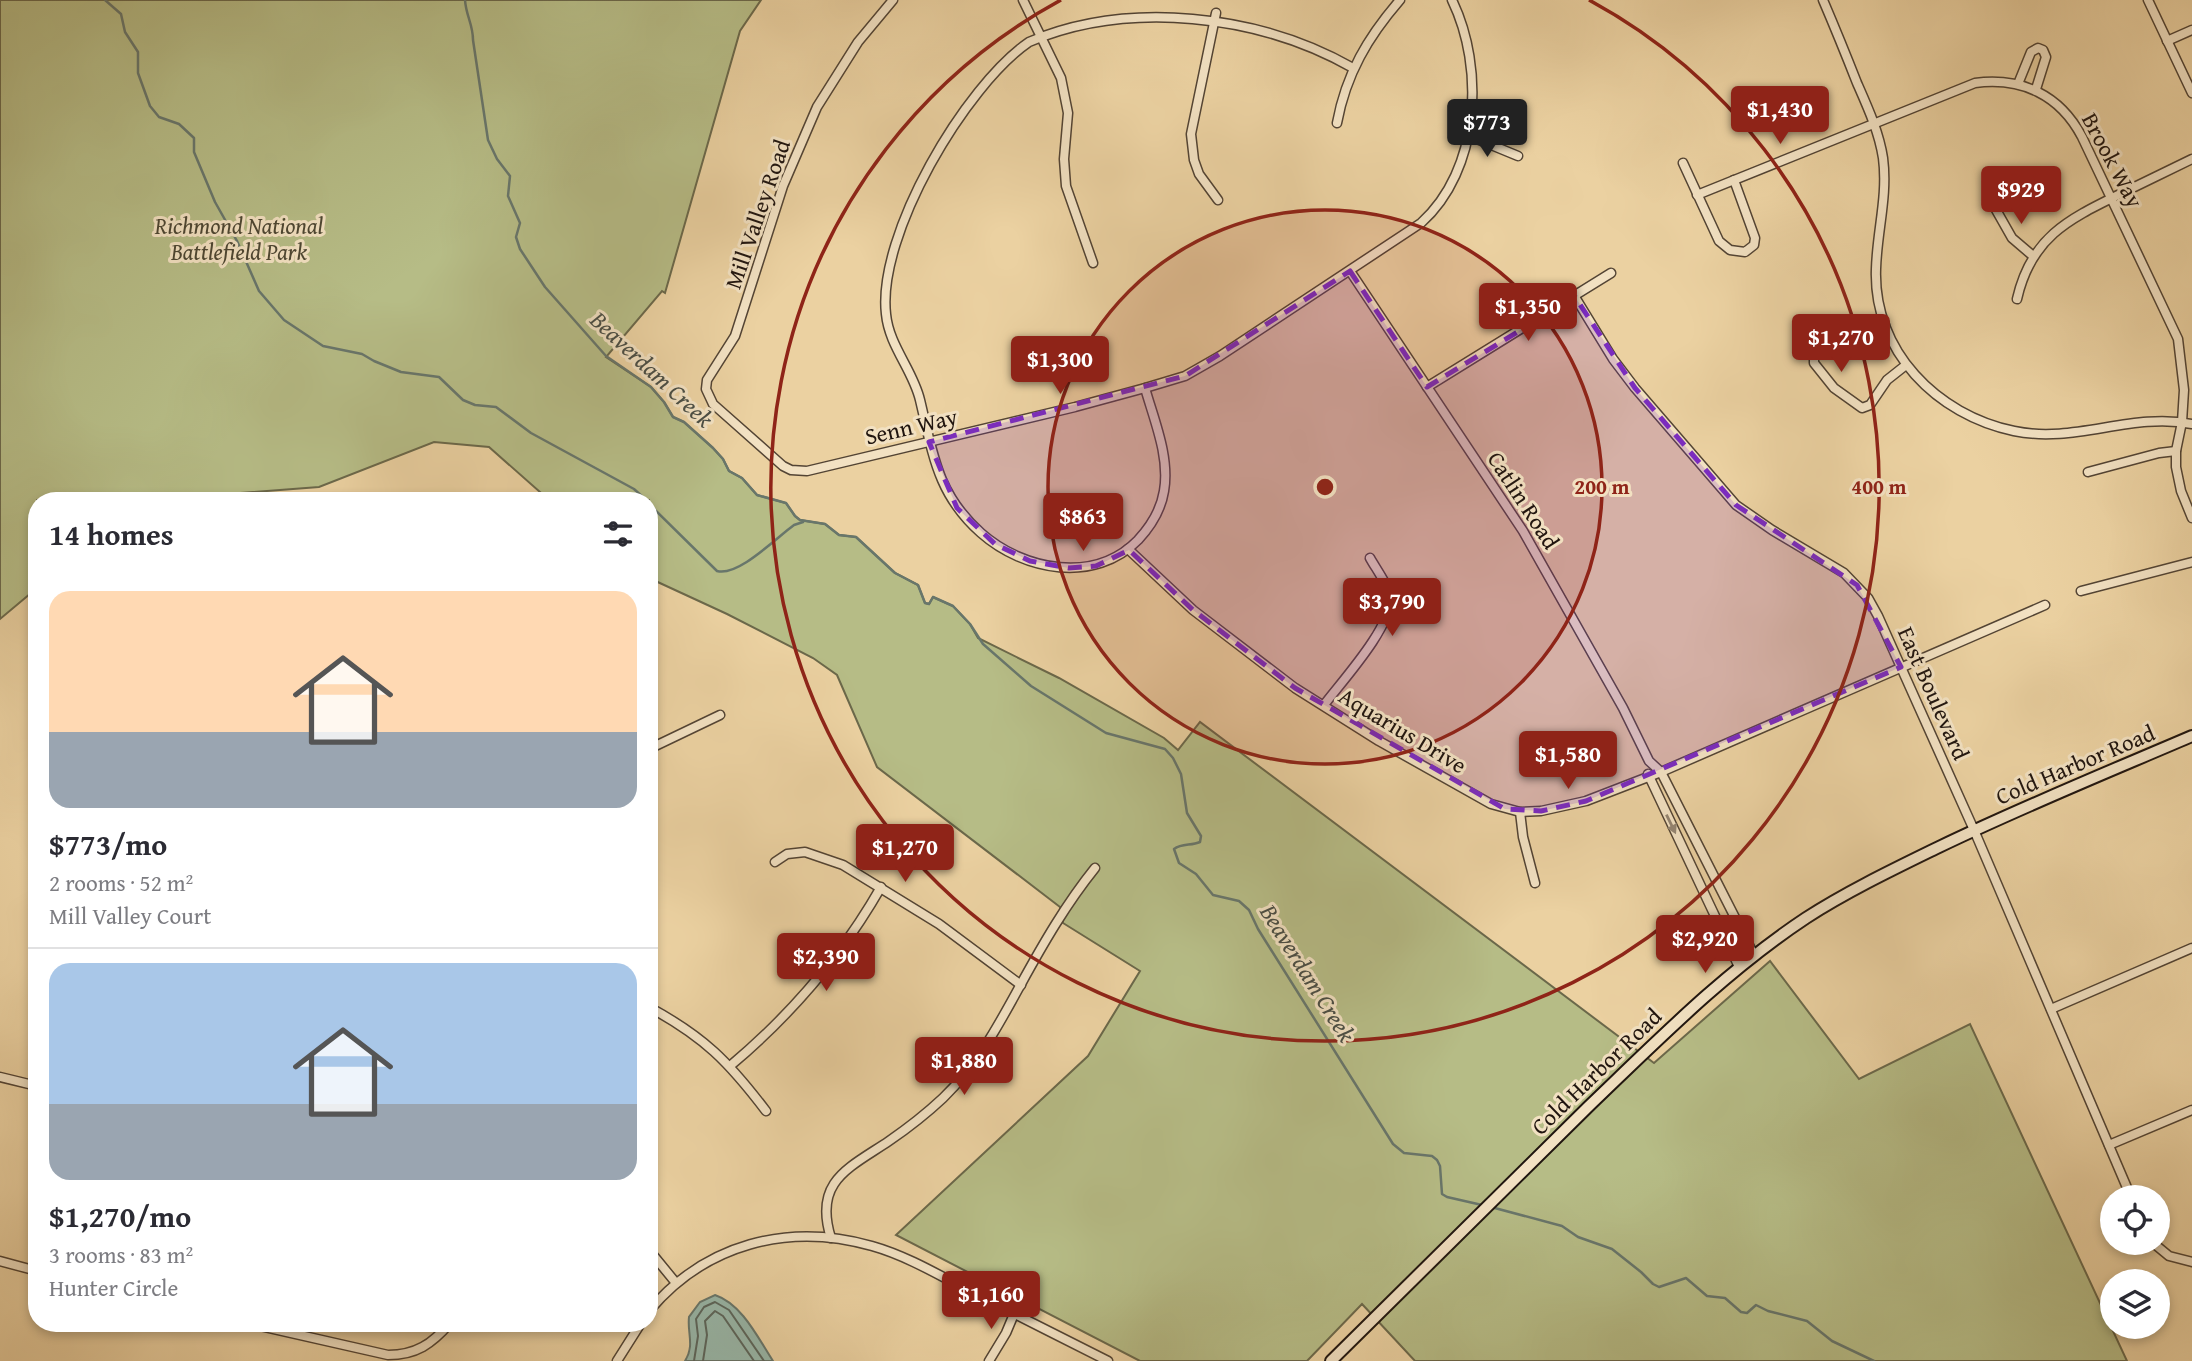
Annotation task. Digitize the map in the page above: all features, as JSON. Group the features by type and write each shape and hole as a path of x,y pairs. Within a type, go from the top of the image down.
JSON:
{"main road":[{"name":"Cold Harbor Road","path":"1331,1361 1651,1046 1754,956 1839,898 1974,830 2192,736"}],"street":[{"name":"Mill Valley Road","path":"751,438 713,404 708,397 707,380 735,335 779,196 817,107 852,52 892,0"},
{"path":"1023,0 1055,62 1066,96 1066,186 1093,263"},
{"path":"1337,123 1353,68 1370,38 1400,0"},
{"path":"1350,271 1432,213 1448,189 1473,110 1473,74 1465,34 1452,0"},
{"path":"1823,0 1874,122 1881,150 1885,178 1876,270 1879,306 1885,325 1906,365 1946,404 1982,422 2018,432 2062,435 2141,421 2192,424"},
{"path":"2148,0 2192,93"},
{"path":"1190,9 1216,13 1297,39 1353,68"},
{"path":"1216,13 1191,134 1199,174 1217,200"},
{"path":"1086,15 1041,35 1000,66 955,126 917,191 896,248 885,292 887,322 897,350 915,383 940,476 957,508 984,536 1011,553 1047,565 1083,568 1109,561 1128,549 1153,521 1164,492 1164,464 1145,388"},
{"path":"2167,41 2192,30"},
{"path":"2018,84 2031,52 2038,48 2043,50 2046,57 2036,89"},
{"name":"Brook Way","path":"1697,195 1975,83 2004,81 2036,89 2052,99 2076,124 2178,339 2184,390 2182,422 2176,451 2178,482 2192,518"},
{"path":"1467,135 1518,156"},
{"path":"2017,299 2033,256 2064,223 2192,159"},
{"path":"1684,163 1719,242 1730,250 1745,253 1751,249 1755,238 1734,180"},
{"path":"1995,208 2012,238 2033,256"},
{"name":"Senn Way","path":"751,438 783,466 800,471 1145,388 1185,376 1203,367 1350,271"},
{"name":"Catlin Road","path":"1350,271 1536,552 1623,708 1649,761 1661,772 1754,956"},
{"path":"1427,387 1611,273"},
{"name":"East Boulevard","path":"1574,297 1606,349 1635,388 1736,505 1772,530 1830,563 1857,585 1878,616 1974,830 2126,1185"},
{"path":"1885,325 1818,352 1814,355 1814,363 1834,388 1863,408 1870,405 1887,380 1906,365"},
{"path":"2088,472 2158,453 2176,451"},
{"name":"Aquarius Drive","path":"1128,549 1203,618 1295,688 1379,741 1491,804 1520,812 1564,807 1661,772 2045,604"},
{"path":"1324,705 1387,618 1391,596 1370,558"},
{"path":"2081,591 2192,562"},
{"path":"658,746 720,715"},
{"name":"Catlin Road","path":"1649,761 1648,777 1739,967"},
{"path":"1520,812 1523,837 1535,883"},
{"path":"775,862 787,854 798,852 810,853 843,865 939,924 1021,985"},
{"path":"831,1238 825,1214 827,1198 834,1183 851,1165 919,1118 961,1079 988,1044 1055,924 1095,868"},
{"path":"730,1066 762,1039 815,984 853,934 881,887"},
{"path":"2051,1009 2192,948"},
{"path":"658,1012 698,1036 730,1066 766,1111"},
{"path":"0,1077 28,1084"},
{"path":"2109,1145 2192,1110"},
{"path":"658,1302 676,1283 709,1260 747,1245 790,1237 831,1238 856,1242 895,1254 1108,1361"},
{"path":"2168,1255 2192,1262"},
{"path":"0,1261 28,1268"},
{"path":"658,1261 676,1283"},
{"path":"989,1361 1014,1314"},
{"path":"302,1332 376,1353 400,1355 411,1353 430,1343 441,1332"},
{"path":"617,1361 635,1332"}],"highlighted area":[{"path":"1350,271 1427,387 1575,297 1635,388 1736,505 1857,585 1901,667 1586,801 1541,811 1505,809 1295,688 1193,610 1129,550 1096,566 1069,568 1030,561 995,544 957,508 929,442 1185,376"}],"green space":[{"name":"Richmond National Battlefield Park","path":"0,0 761,0 740,31 665,293 662,291 606,357 651,387 673,417 684,422 713,448 729,471 742,478 757,495 786,503 800,520 825,524 839,535 856,537 895,573 918,585 925,603 929,604 933,597 953,606 970,624 978,638 1059,678 1164,738 1178,750 1200,722 1654,1063 1770,961 1859,1079 1970,1024 2100,1303 2100,1339 2117,1339 2127,1361 1415,1361 1362,1304 1307,1361 1140,1361 896,1235 1088,1056 1140,971 1063,923 1060,907 877,767 837,675 813,658 658,582 658,492 540,492 489,447 434,442 319,487 254,492 28,492 28,596 0,619"}],"water":[{"path":"715,1295 725,1299 741,1314 773,1361 685,1361 690,1344 689,1317 700,1302"}],"waterway":[{"path":"105,0 121,14 125,32 138,52 138,73 150,106 159,117 179,124 194,138 194,152 215,202 237,241 259,291 284,320 323,346 362,354 401,372 439,377 463,400 475,405 496,407 531,433 637,492"},
{"name":"Beaverdam Creek","path":"465,0 472,29 488,140 497,159 510,176 508,196 520,223 516,237 520,249 545,287 606,356 651,387 673,417 684,422 713,448 729,471 742,478 757,495 786,503 800,520 825,524 839,535 856,537 895,573 918,585 925,603 929,604 933,597 953,606 970,624 983,644 1031,686 1106,733 1165,749 1181,774 1187,813 1201,836 1200,842 1174,849 1179,863 1196,874 1213,895 1239,901 1249,910 1258,929 1393,1144 1404,1153 1432,1156 1437,1160 1442,1194 1482,1205"},
{"path":"658,513 717,571 726,571 746,563 794,525 803,522"},
{"name":"Beaverdam Creek","path":"1491,1207 1562,1226 1578,1237 1612,1249 1659,1287 1686,1278 1707,1296 1725,1298 1741,1312 1747,1313 1756,1305 1768,1311 1807,1321 1832,1341 1874,1361"}]}
